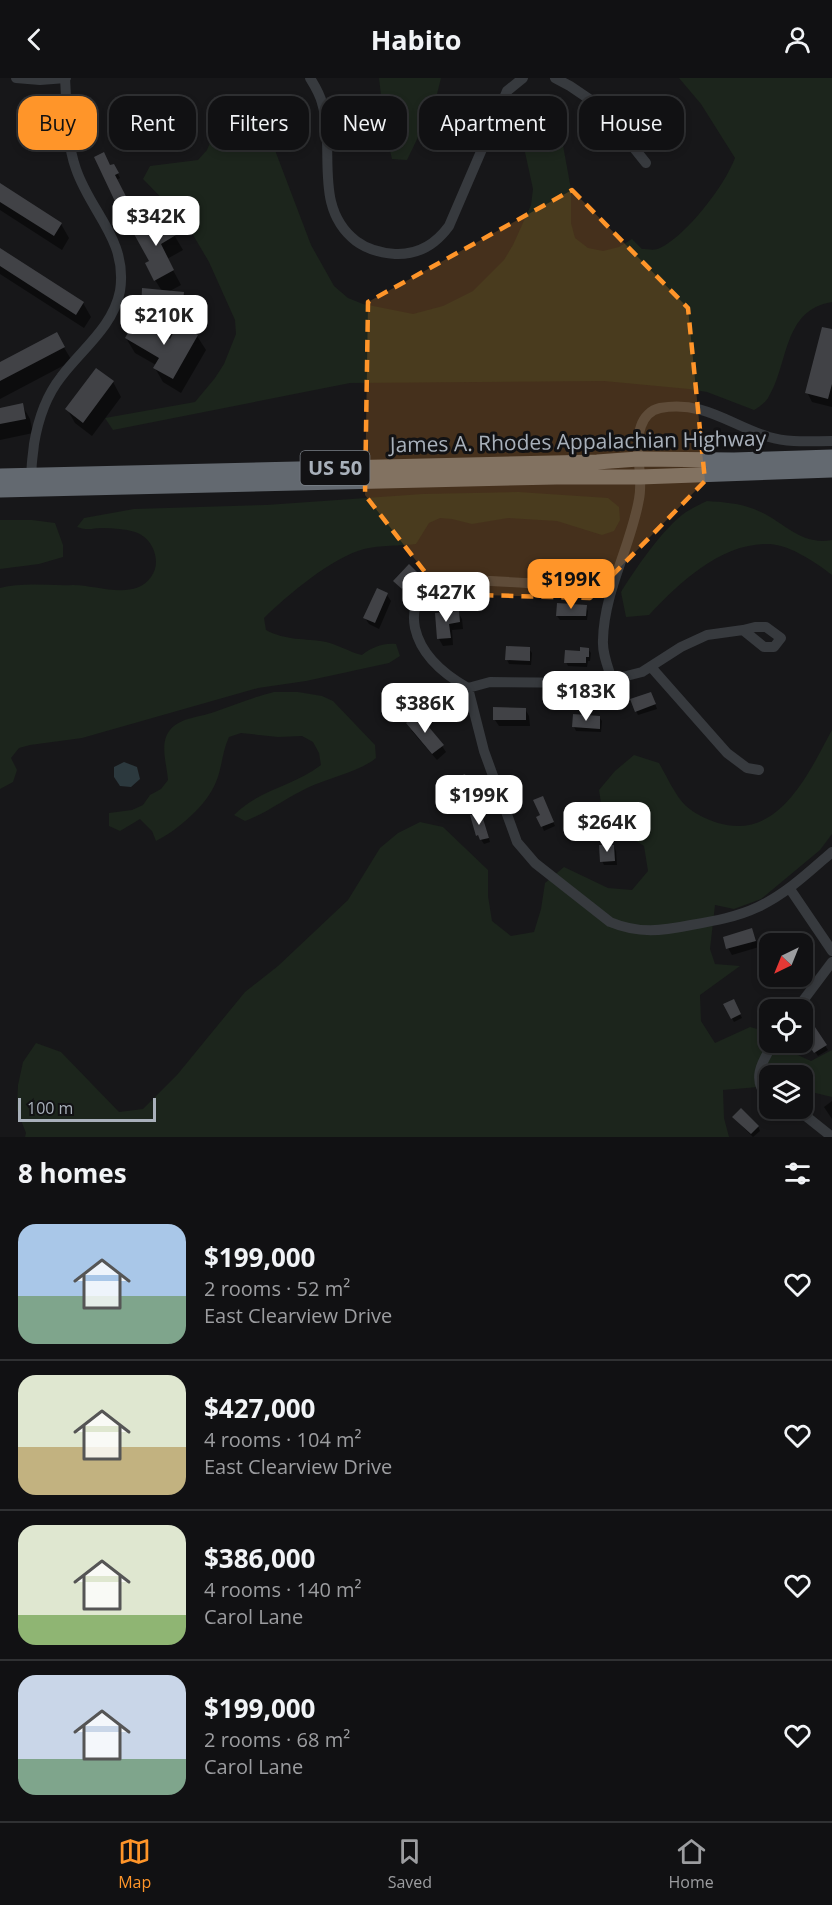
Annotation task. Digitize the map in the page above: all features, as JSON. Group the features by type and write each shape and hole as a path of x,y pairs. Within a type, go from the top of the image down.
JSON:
{"highway":[{"name":"James A. Rhodes Appalachian Highway","path":"0,490 33,482 638,459 734,460 832,457"},
{"name":"James A. Rhodes Appalachian Highway","path":"0,476 33,482 640,477 832,470"}],"street":[{"path":"16,78 40,80 65,78 72,158 82,184 116,243 122,267 116,308 108,321 61,376 43,407 35,439 33,482"},
{"path":"310,78 323,104 329,190 336,216 345,232 366,248 385,254 405,255 424,249 441,238 449,226 507,91 523,78"},
{"path":"555,78 601,107 646,163"},
{"path":"612,680 603,640 613,586 640,496 638,459 642,425 649,414 661,408 686,407 710,411 757,433 783,440 832,441"},
{"path":"613,586 484,581 441,584 423,593 418,599 414,612 417,638 438,666 456,682 468,688 490,682 599,683 642,672 681,647 707,635 743,630"},
{"path":"651,668 727,753 747,768 759,770"},
{"path":"468,688 484,751 517,842 535,863 610,922 638,931 669,929 741,914 759,907 790,888 832,852"},
{"path":"790,888 832,951"},
{"path":"804,999 832,963"},
{"path":"810,1119 832,1137"}],"highlighted area":[{"path":"572,190 688,308 705,481 590,598 442,594 365,495 368,302"}],"shaded area":[{"path":"379,78 441,78 436,96 419,96 419,135 407,160 392,159 390,150 407,150 407,96 381,96"},
{"path":"679,78 832,78 832,302 816,307 795,327 775,385 767,400 754,410 707,392 604,381 350,383 113,430 105,418 195,402 224,364 236,334 235,320 209,262 186,223 143,179 150,166 198,160 208,148 208,150 275,150 311,245 334,286 348,298 363,304 413,314 443,306 473,291 504,260 531,205 533,189 525,150 564,150 571,189 571,223 575,238 588,248 603,251 619,247 632,239 642,249 654,250 671,242 693,221 714,195 735,158 701,104"},
{"path":"518,492 608,498 619,507 620,520 614,531 602,535 557,521 508,518 472,524 440,518 429,523 416,544 370,548 351,554 324,568 274,609 264,618 266,630 288,638 326,642 362,655 378,646 396,644 400,656 389,663 306,681 258,688 82,738 19,748 11,758 17,770 13,782 0,789 0,588 27,585 73,585 125,590 144,584 154,571 156,561 154,551 144,537 123,529 77,527 84,518 134,509 266,505 423,494"},
{"path":"707,501 748,507 800,536 820,541 832,540 832,575 811,560 778,545 752,545 735,550 703,566 649,615 626,617 621,592 642,560 677,519"},
{"path":"0,520 55,523 63,545 63,557 39,564 0,569"},
{"path":"274,692 298,692 322,696 333,701 375,745 376,758 352,771 307,788 245,821 234,815 254,800 321,765 319,753 313,742 302,736 278,737 241,733 229,737 212,791 191,816 173,830 156,841 152,831 140,819 120,831 109,826 109,813 132,810 143,805 150,795 161,789 168,780 164,754 165,741 174,726 180,722"},
{"path":"832,730 832,834 820,850 761,899 734,909 715,905 710,949 715,964 740,966 700,995 701,1021 715,1043 750,1027 759,1029 759,1053 793,1053 811,1061 832,1050 832,1097 813,1092 813,1065 759,1065 759,1087 723,1090 724,1118 729,1137 25,1137 26,1133 17,1110 18,1085 23,1062 36,1043 61,1052 119,1112 143,1109 177,1075 245,992 278,966 348,900 380,848 398,833 420,822 443,827 488,870 488,896 492,921 511,936 534,932 545,883 564,867 608,888 632,890 648,871 644,846 603,816 599,790 615,771 634,755 659,763 671,786 686,806 693,811 718,823 739,826 758,822 775,813 789,800 813,766"},
{"path":"124,762 137,767 140,779 131,787 120,786 114,777 114,767"}],"building":[{"path":"104,152 110,165 114,164 119,173 115,175 131,206 120,212 94,157"},
{"path":"0,183 62,223 54,236 0,202"},
{"path":"165,216 176,235 161,244 174,270 154,281 145,263 149,261 134,234"},
{"path":"0,248 84,302 76,315 0,266"},
{"path":"142,288 184,292 182,314 141,311"},
{"path":"135,320 170,339 178,324 198,335 173,379 153,368 159,358 125,338"},
{"path":"822,327 832,329 832,384 828,399 805,393"},
{"path":"57,332 65,347 0,381 0,362"},
{"path":"96,368 114,381 83,423 65,409"},
{"path":"23,403 26,419 0,424 0,408"},
{"path":"409,564 417,572 402,589 393,581"},
{"path":"377,588 388,593 375,623 363,618"},
{"path":"557,603 587,605 586,616 556,616"},
{"path":"459,611 460,622 449,624 451,638 437,639 435,613"},
{"path":"506,646 530,647 530,661 505,660"},
{"path":"580,647 589,648 586,663 564,663 565,650 580,651"},
{"path":"651,692 656,704 635,712 630,699"},
{"path":"493,707 526,708 526,720 493,720"},
{"path":"417,713 444,745 432,754 406,723"},
{"path":"573,714 600,716 600,729 572,727"},
{"path":"465,774 472,794 460,799 452,779"},
{"path":"543,796 554,822 541,827 536,817 540,815 533,800"},
{"path":"481,812 489,838 480,840 478,835 476,836 470,815"},
{"path":"599,845 614,845 615,861 600,862"},
{"path":"752,928 756,941 726,949 723,937"},
{"path":"734,999 741,1014 731,1019 723,1004"},
{"path":"813,1024 827,1045 813,1052"},
{"path":"741,1108 759,1126 751,1134 732,1117"}]}
